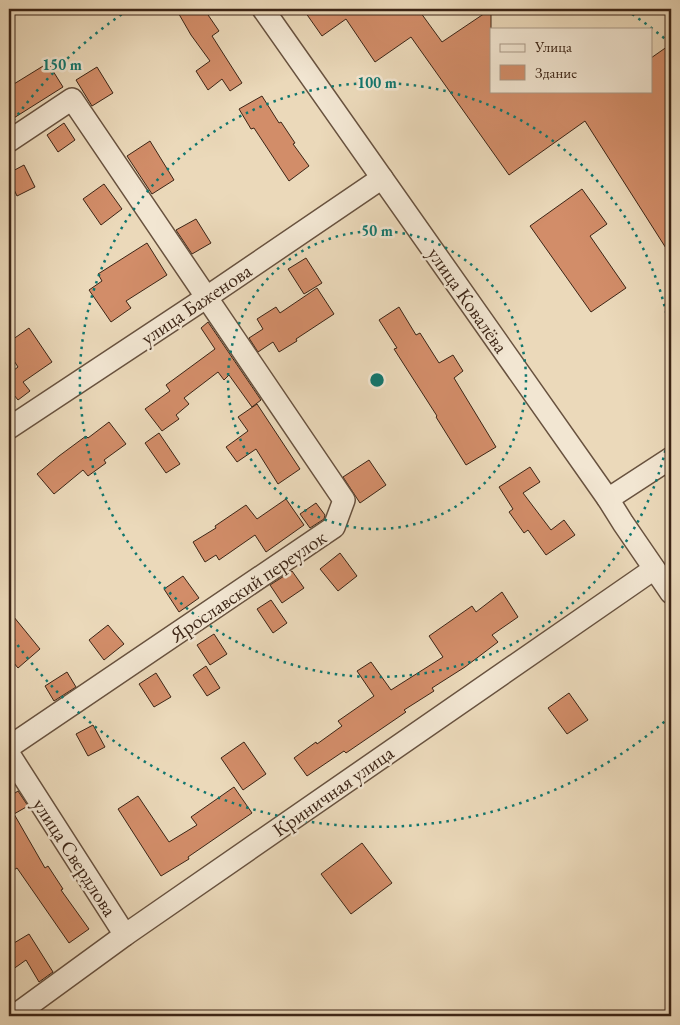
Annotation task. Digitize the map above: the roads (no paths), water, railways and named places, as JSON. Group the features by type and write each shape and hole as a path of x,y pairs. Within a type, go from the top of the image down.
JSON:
{"street":[{"name":"улица Ковалёва","path":"263,9 608,499 671,593"},
{"path":"9,141 72,99 207,297"},
{"name":"улица Баженова","path":"9,428 382,178"},
{"name":"Ярославский переулок","path":"9,748 334,527 344,500 207,297"},
{"path":"608,499 671,458"},
{"name":"Криничная улица","path":"14,1016 125,935 654,569"},
{"name":"улица Свердлова","path":"9,754 125,935"}]}
